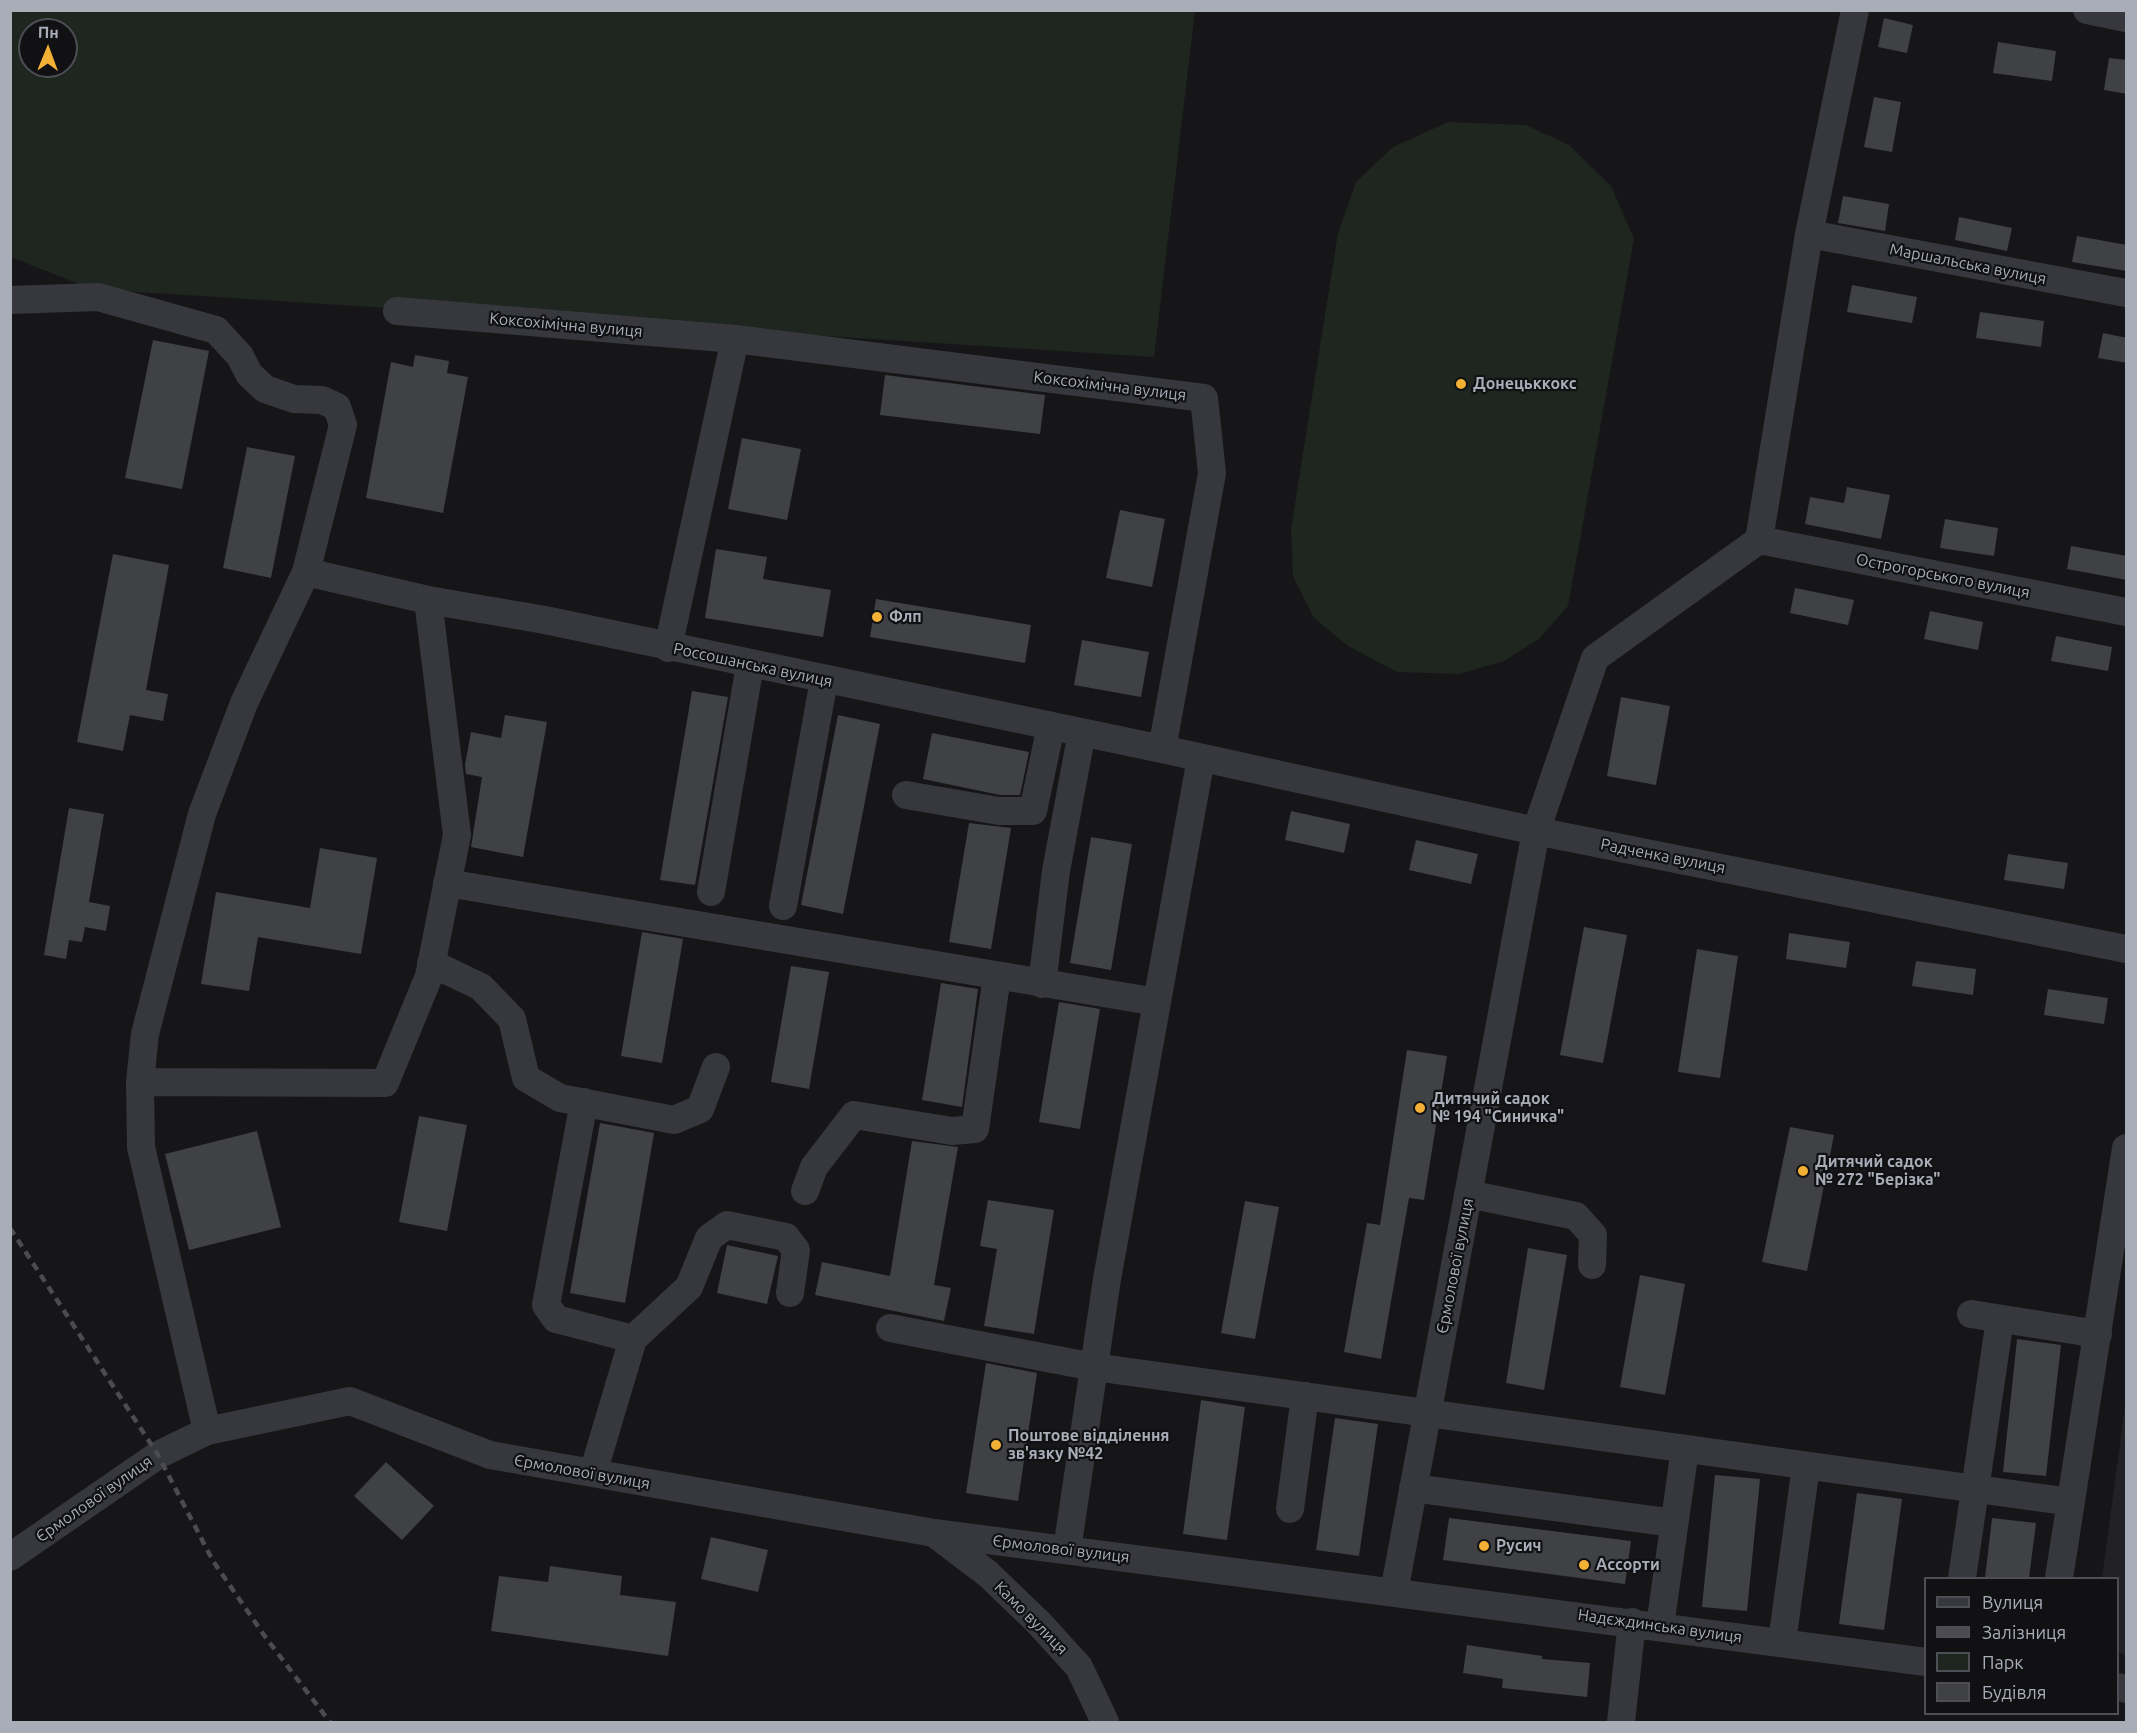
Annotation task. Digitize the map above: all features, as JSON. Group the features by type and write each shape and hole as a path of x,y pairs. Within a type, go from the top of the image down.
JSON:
{"street":[{"path":"1759,540 1809,234 1855,10"},
{"path":"2087,10 2127,18"},
{"name":"Маршальська вулиця","path":"1809,234 2127,293"},
{"path":"10,300 98,297 216,330 240,356 249,374 265,389 294,399 322,400 337,407 343,425 306,572 244,703 202,814 145,1034 140,1082 141,1148 207,1431"},
{"name":"Коксохімічна вулиця","path":"397,311 735,339 1204,398 1212,473 1162,749"},
{"path":"668,648 735,339"},
{"name":"Острогорського вулиця","path":"1759,540 2127,612"},
{"name":"Єрмолової вулиця","path":"10,1557 158,1455 207,1431 350,1401 490,1455 934,1533 1394,1592 1536,831 1595,658 1759,540"},
{"name":"Россошанська вулиця","path":"306,572 428,600 545,620 668,648 1201,758"},
{"path":"140,1082 385,1083 431,963 457,835 428,600"},
{"path":"711,892 750,665"},
{"path":"783,906 824,680"},
{"path":"906,795 999,811 1033,812 1051,726"},
{"path":"1042,984 1056,871 1082,732"},
{"path":"1067,1550 1094,1366 1201,758"},
{"name":"Радченка вулиця","path":"1201,758 1536,831 2127,949"},
{"path":"447,883 1157,1002"},
{"path":"431,963 481,987 512,1018 526,1078 560,1098 674,1120 700,1109 716,1067"},
{"path":"805,1191 814,1167 854,1115 952,1131 975,1128 997,976"},
{"path":"584,1102 546,1305 556,1319 633,1339"},
{"path":"2059,1577 2127,1148"},
{"path":"1468,1194 1576,1216 1593,1235 1592,1265"},
{"path":"593,1473 633,1339 689,1287 709,1238 727,1225 786,1237 796,1250 790,1293"},
{"path":"1971,1314 2098,1334"},
{"path":"1962,1577 2000,1319"},
{"path":"890,1328 1094,1366 2071,1503"},
{"path":"1290,1509 1305,1396"},
{"path":"1660,1626 1685,1449"},
{"path":"1782,1642 1806,1466"},
{"path":"1413,1488 1674,1523"},
{"name":"Камо вулиця","path":"934,1533 988,1574 1038,1622 1079,1667 1105,1722"},
{"name":"Надєждинська вулиця","path":"1394,1592 1924,1662"},
{"path":"1621,1722 1632,1622"}],"shaded area":[{"path":"2126,1399 2126,1654 2119,1653 2119,1577 2102,1577"}],"green space":[{"path":"10,11 1195,11 1154,357 91,289 11,257"},
{"name":"Донецьккокс","path":"1448,122 1526,125 1569,145 1611,186 1634,239 1568,606 1539,639 1504,661 1459,674 1397,672 1348,646 1314,618 1293,576 1291,529 1338,233 1356,182 1393,147"}],"building":[{"path":"1884,18 1913,25 1907,53 1878,47"},
{"path":"1998,42 2056,51 2052,81 1993,73"},
{"path":"2109,58 2127,60 2127,94 2104,90"},
{"path":"1874,97 1901,102 1892,152 1864,147"},
{"path":"1843,196 1889,204 1885,231 1838,223"},
{"path":"1959,217 2012,228 2007,251 1955,240"},
{"path":"2077,236 2127,245 2127,271 2072,262"},
{"path":"1852,285 1917,297 1912,323 1847,312"},
{"path":"1980,312 2044,321 2041,347 1976,338"},
{"path":"2103,333 2127,338 2127,363 2098,358"},
{"path":"153,340 209,351 182,489 125,478"},
{"path":"415,355 449,361 447,373 468,377 443,513 366,498 391,362 413,367"},
{"path":"885,375 1045,395 1040,434 880,415"},
{"path":"742,438 801,449 787,520 728,509"},
{"path":"247,447 295,456 271,578 223,568"},
{"path":"1847,487 1890,495 1881,539 1805,524 1810,497 1844,503"},
{"path":"1120,510 1165,519 1152,587 1106,578"},
{"path":"1945,519 1998,528 1994,556 1940,548"},
{"path":"2071,546 2127,556 2127,580 2067,569"},
{"path":"716,549 767,557 763,579 831,590 823,637 705,618"},
{"path":"113,554 169,565 146,690 168,694 163,721 130,715 123,751 77,742"},
{"path":"1795,588 1854,600 1848,625 1790,613"},
{"path":"876,599 1031,625 1025,663 870,637"},
{"path":"1930,611 1983,622 1978,650 1924,639"},
{"path":"2056,636 2112,647 2108,671 2051,661"},
{"path":"1082,640 1149,652 1141,697 1074,685"},
{"path":"692,691 728,697 695,885 660,880"},
{"path":"1621,697 1670,706 1656,785 1607,776"},
{"path":"505,715 547,722 523,857 471,847 482,777 466,774 465,765 471,732 501,738"},
{"path":"838,715 880,724 843,914 801,905"},
{"path":"932,733 1029,752 1020,795 1000,795 923,779"},
{"path":"69,808 104,814 89,902 110,906 106,931 85,927 82,942 69,940 66,959 44,955"},
{"path":"1291,811 1350,824 1344,853 1285,840"},
{"path":"969,823 1011,828 991,949 949,942"},
{"path":"1091,837 1132,844 1111,970 1070,963"},
{"path":"1416,840 1478,854 1471,884 1409,870"},
{"path":"320,848 377,858 361,954 258,937 249,991 201,984 216,892 310,908"},
{"path":"2008,854 2068,863 2064,889 2004,880"},
{"path":"1584,927 1627,935 1603,1063 1560,1055"},
{"path":"642,932 683,939 662,1063 621,1056"},
{"path":"1789,933 1850,942 1846,968 1786,959"},
{"path":"1697,949 1738,956 1720,1078 1678,1072"},
{"path":"1916,961 1976,969 1973,995 1912,986"},
{"path":"791,966 829,972 809,1089 771,1082"},
{"path":"941,983 978,989 962,1107 922,1100"},
{"path":"2048,989 2108,998 2104,1024 2044,1015"},
{"path":"1059,1002 1100,1009 1080,1129 1039,1122"},
{"path":"1407,1050 1447,1056 1424,1200 1409,1198 1381,1359 1344,1352 1367,1223 1380,1225"},
{"path":"419,1116 467,1125 447,1231 399,1222"},
{"path":"600,1123 654,1133 625,1303 570,1293"},
{"path":"1790,1127 1834,1135 1807,1271 1762,1262"},
{"path":"257,1131 281,1227 189,1250 165,1154"},
{"path":"912,1141 958,1147 934,1285 951,1288 944,1321 815,1295 822,1262 890,1276"},
{"path":"988,1200 1054,1210 1034,1334 984,1326 997,1249 980,1246"},
{"path":"1245,1201 1279,1207 1255,1339 1221,1333"},
{"path":"727,1245 778,1256 767,1304 717,1293"},
{"path":"1528,1248 1567,1255 1544,1390 1506,1383"},
{"path":"1640,1275 1685,1284 1665,1395 1620,1387"},
{"path":"2017,1339 2061,1345 2046,1476 2003,1472"},
{"path":"986,1363 1037,1373 1018,1501 966,1493"},
{"path":"1201,1400 1245,1407 1227,1540 1183,1534"},
{"path":"1335,1418 1378,1424 1359,1556 1316,1550"},
{"path":"386,1462 434,1506 402,1540 354,1496"},
{"path":"1715,1475 1760,1479 1747,1611 1702,1607"},
{"path":"1857,1493 1902,1499 1884,1630 1839,1624"},
{"path":"1449,1518 1631,1541 1625,1584 1443,1560"},
{"path":"1992,1518 2036,1523 2029,1577 1985,1577"},
{"path":"711,1537 768,1550 758,1592 701,1579"},
{"path":"550,1566 622,1576 620,1595 676,1602 668,1656 491,1631 499,1576 548,1582"},
{"path":"1467,1645 1542,1656 1542,1659 1590,1663 1587,1697 1502,1688 1503,1679 1463,1673"}],"railway":[{"path":"10,1228 158,1455 213,1561 266,1638 330,1722"}],"place":[{"name":"Донецьккокс","path":"1461,384"},
{"name":"Флп","path":"877,617"},
{"name":"Дитячий садок № 194 \"Синичка\"","path":"1420,1108"},
{"name":"Дитячий садок № 272 \"Берізка\"","path":"1803,1171"},
{"name":"Поштове відділення зв'язку №42","path":"996,1445"},
{"name":"Русич","path":"1484,1546"},
{"name":"Ассорти","path":"1584,1565"}]}
